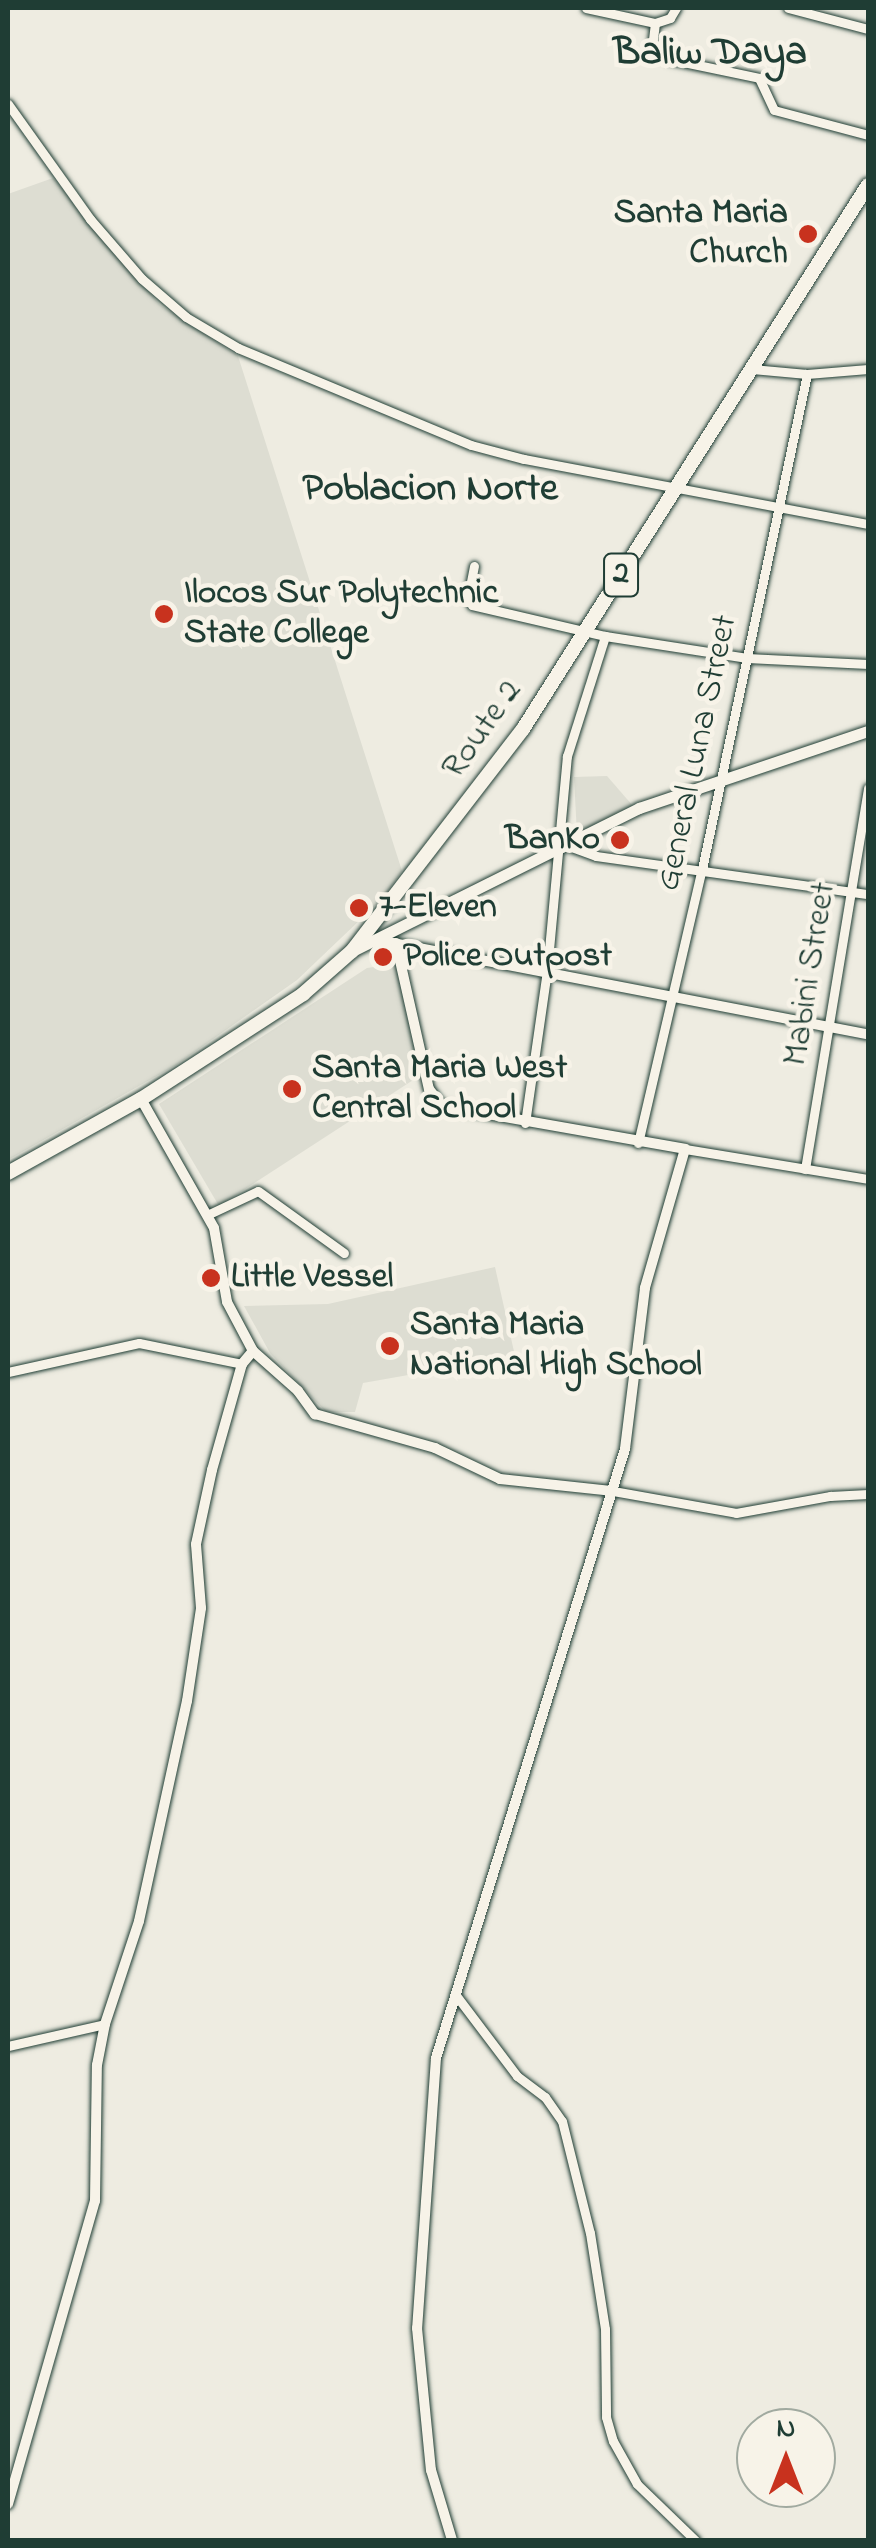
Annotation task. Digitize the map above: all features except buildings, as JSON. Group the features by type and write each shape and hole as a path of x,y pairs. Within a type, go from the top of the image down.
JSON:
{"highway":[{"name":"Route 2","path":"8,1173 141,1098 304,994 352,952 491,773 868,185"}],"main road":[{"path":"352,952 639,808 723,776 868,731"}],"street":[{"path":"586,8 655,23 670,18 676,8"},
{"path":"788,8 868,29"},
{"path":"655,23 652,47 669,59 759,78 774,110 868,135"},
{"path":"8,104 90,219 142,280 173,308 212,334 470,445 676,489 868,524"},
{"path":"749,369 807,374 868,368"},
{"name":"General Luna Street","path":"638,1144 723,776 807,374"},
{"path":"474,566 468,597 472,605 605,636 746,658 868,664"},
{"path":"525,1123 563,846 567,756 605,636"},
{"name":"Mabini Street","path":"806,1169 868,788"},
{"path":"563,846 596,856 868,894"},
{"path":"378,940 868,1034"},
{"path":"396,943 434,1100 454,1111 868,1179"},
{"path":"141,1098 214,1228 227,1302 253,1350 324,1419 434,1448 500,1479 736,1513 830,1496 868,1494"},
{"path":"452,2540 431,2470 418,2328 430,2102 453,1992 602,1532 625,1448 645,1288 685,1149"},
{"path":"208,1215 258,1191 344,1253"},
{"path":"8,1372 139,1343 242,1364"},
{"path":"8,2504 95,2201 98,2176 94,2094 104,2024 138,1921 187,1701 201,1608 196,1544 242,1364 253,1350"},
{"path":"453,1992 517,2076 545,2097 562,2121 590,2233 606,2329 606,2417 614,2442 637,2484 696,2540"},
{"path":"8,2046 104,2024"}],"shaded area":[{"name":"Ilocos Sur Polytechnic State College","path":"53,178 160,305 238,356 402,871 382,899 297,980 176,1065 8,1160 8,194"},
{"path":"607,776 633,806 577,835 574,777"},
{"name":"Santa Maria West Central School","path":"401,963 424,1073 219,1206 159,1104 367,968"},
{"name":"Santa Maria National High School","path":"495,1267 515,1356 363,1383 355,1412 326,1412 270,1353 244,1306 328,1304"}],"place":[{"name":"Santa Maria Church","path":"808,234"},
{"name":"Ilocos Sur Polytechnic State College","path":"164,614"},
{"name":"BanKo","path":"620,840"},
{"name":"7-Eleven","path":"359,908"},
{"name":"Police Outpost","path":"383,957"},
{"name":"Santa Maria West Central School","path":"292,1089"},
{"name":"Little Vessel","path":"211,1278"},
{"name":"Santa Maria National High School","path":"390,1346"}],"district":[{"name":"Baliw Daya","path":"710,54"},
{"name":"Poblacion Norte","path":"430,490"}]}
